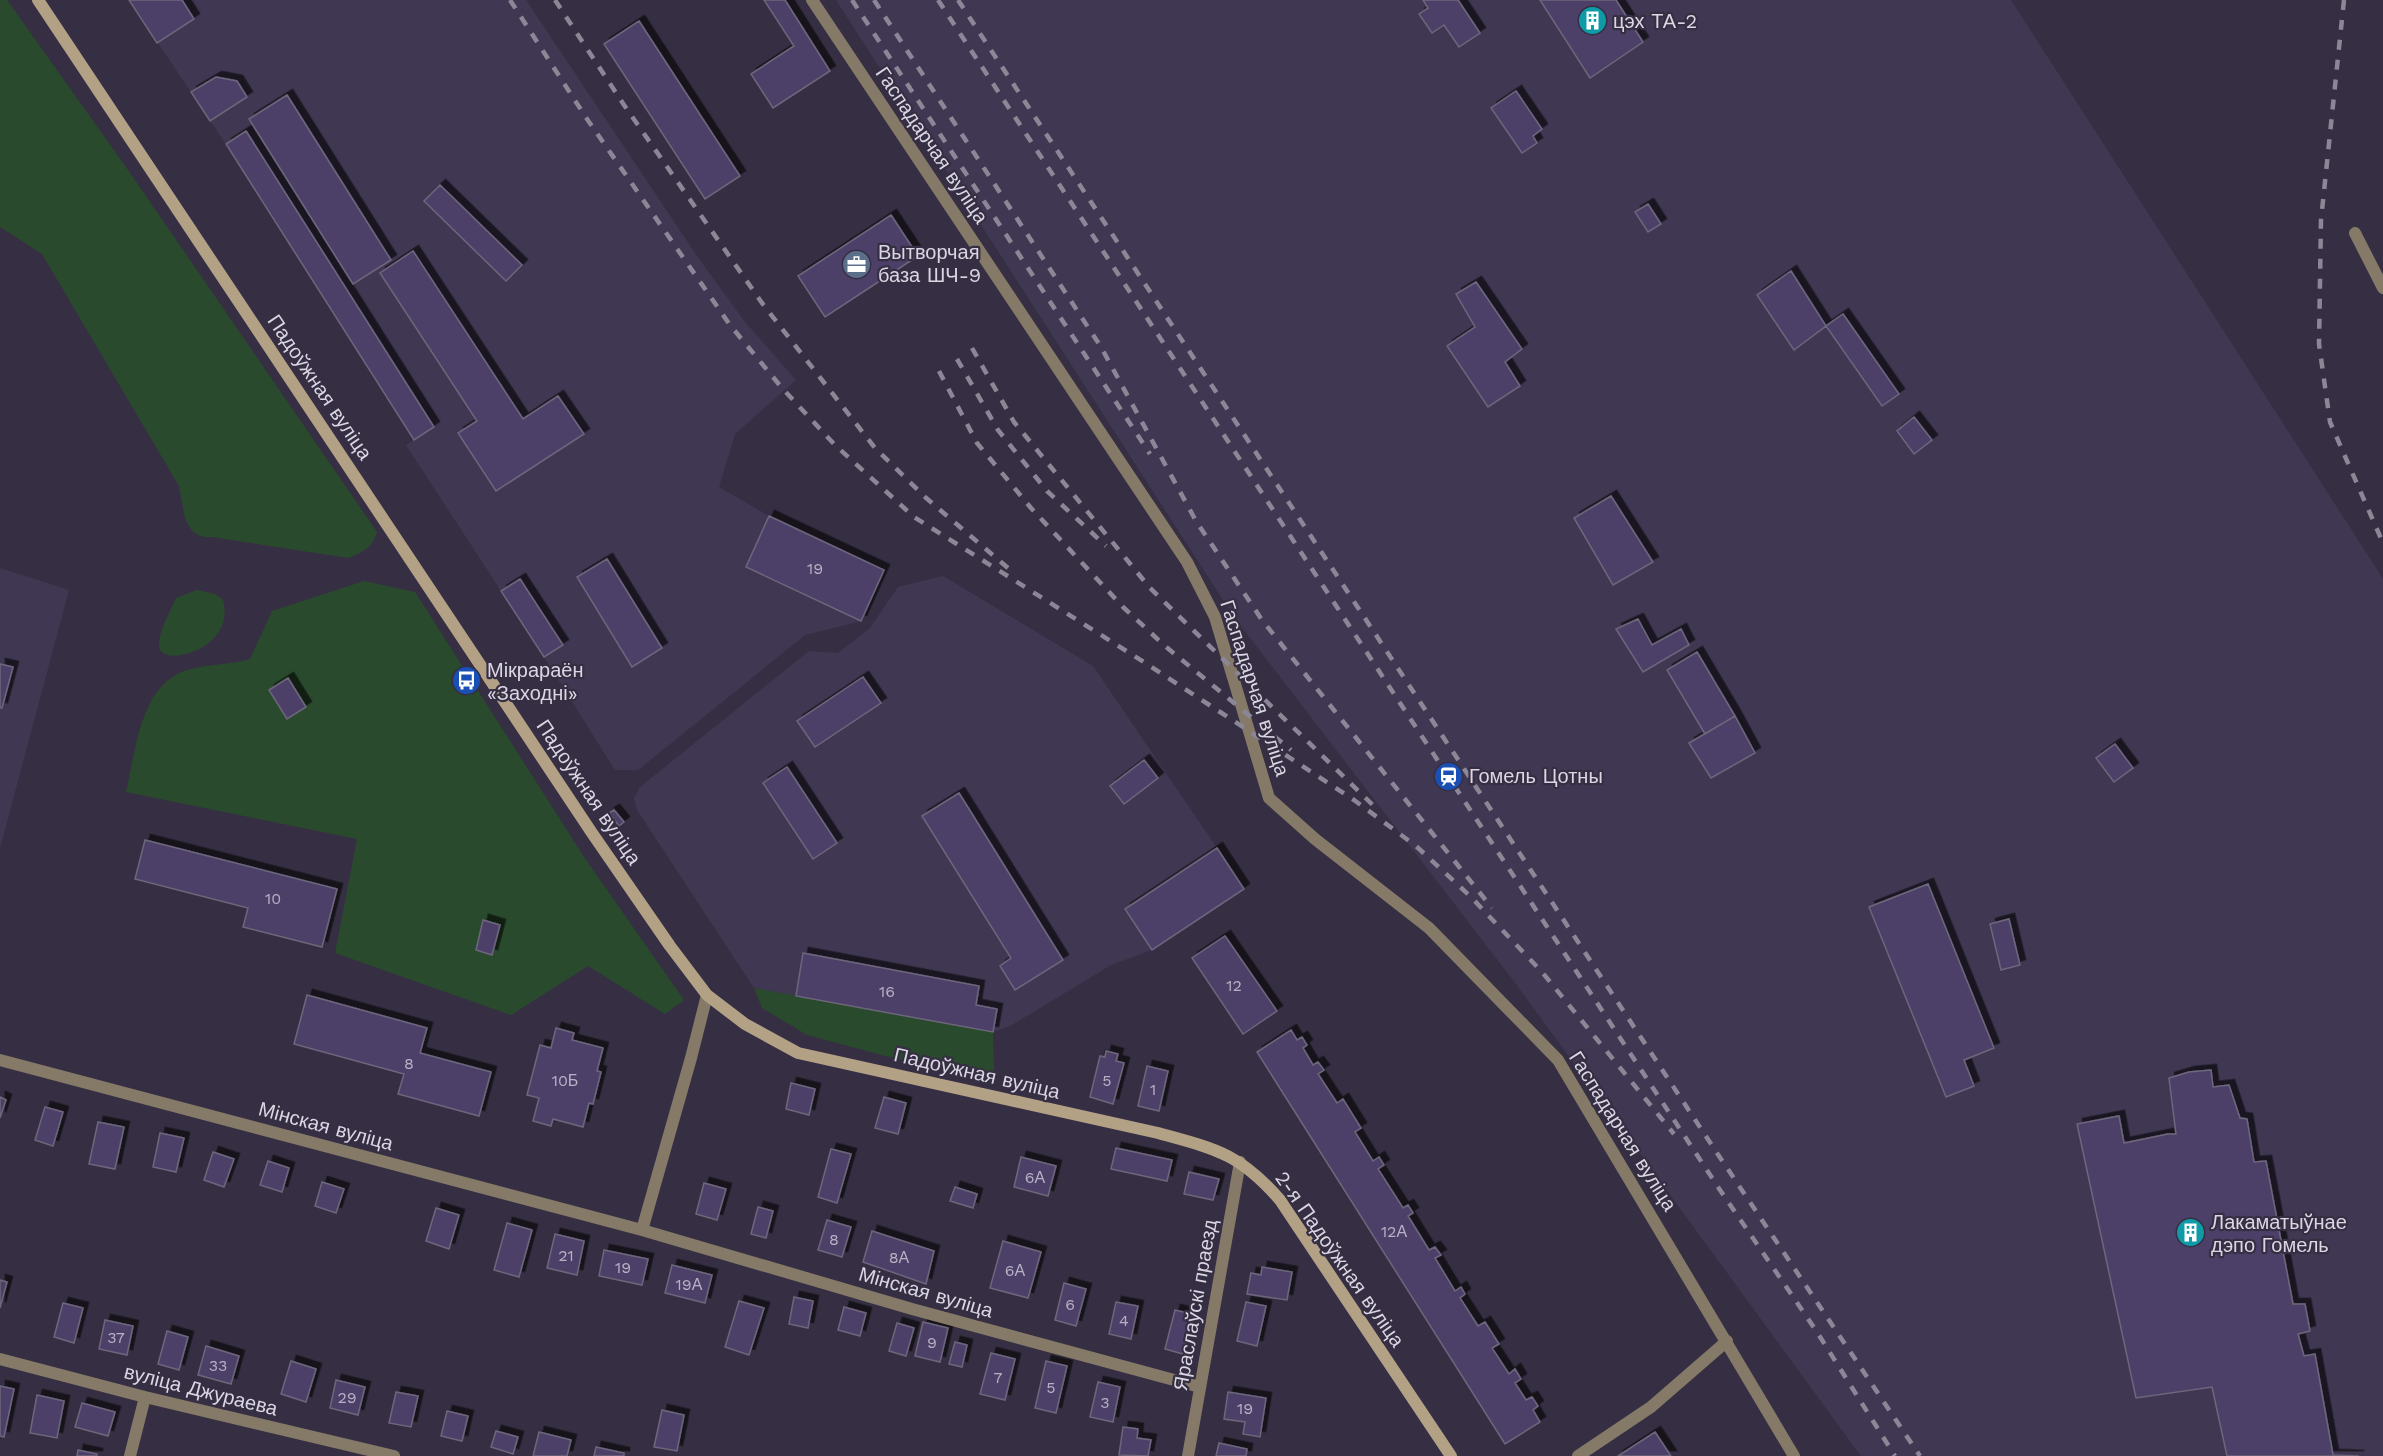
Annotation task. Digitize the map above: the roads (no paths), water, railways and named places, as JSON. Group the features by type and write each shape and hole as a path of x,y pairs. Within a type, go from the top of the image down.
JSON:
{"main road":[{"name":"Падоўжная вуліца","path":"38,0 592,832 670,946 707,995 745,1024 798,1053 1158,1133"},
{"name":"2-я Падоўжная вуліца","path":"1158,1133 1203,1145 1240,1162 1262,1179 1280,1200 1451,1456"}],"street":[{"name":"Гаспадарчая вуліца","path":"812,0 1187,562 1215,617 1232,665 1242,710 1269,798 1315,839 1429,928 1558,1060 1794,1456"},
{"path":"2355,233 2383,288"},
{"path":"642,1230 707,995"},
{"name":"Мінская вуліца","path":"0,1060 642,1230 912,1309 1200,1387"},
{"name":"Яраслаўскі праезд","path":"1188,1456 1240,1162"},
{"path":"1578,1456 1651,1407 1727,1341"},
{"name":"вуліца Джураева","path":"0,1359 145,1397 394,1456"},
{"path":"130,1456 145,1397"}],"railway":[{"path":"510,0 587,119 730,325 782,388 834,444 914,517 1147,664 1354,800 1416,846 1470,896 1542,972 1674,1134"},
{"path":"555,0 624,105 762,303 875,448 925,497 1008,568"},
{"path":"852,0 1150,454"},
{"path":"874,0 1101,347 1196,521 1262,620 1492,908"},
{"path":"938,0 1720,1190 1817,1332 1895,1456"},
{"path":"958,0 1713,1147 1920,1456"},
{"path":"2344,0 2321,220 2319,344 2330,422 2383,543"},
{"path":"972,348 1014,422 1150,588 1379,811"},
{"path":"957,359 998,430 1047,491 1106,546"},
{"path":"939,371 977,443 1031,508 1123,607 1165,646 1291,750"}],"place":[{"name":"цэх ТА-2","path":"1592,21"},
{"name":"Вытворчая база ШЧ-9","path":"857,264"},
{"name":"Мікрараён «Заходні»","path":"466,681"},
{"name":"Гомель Цотны","path":"1448,776"},
{"name":"Лакаматыўнае дэпо Гомель","path":"2190,1233"}]}
